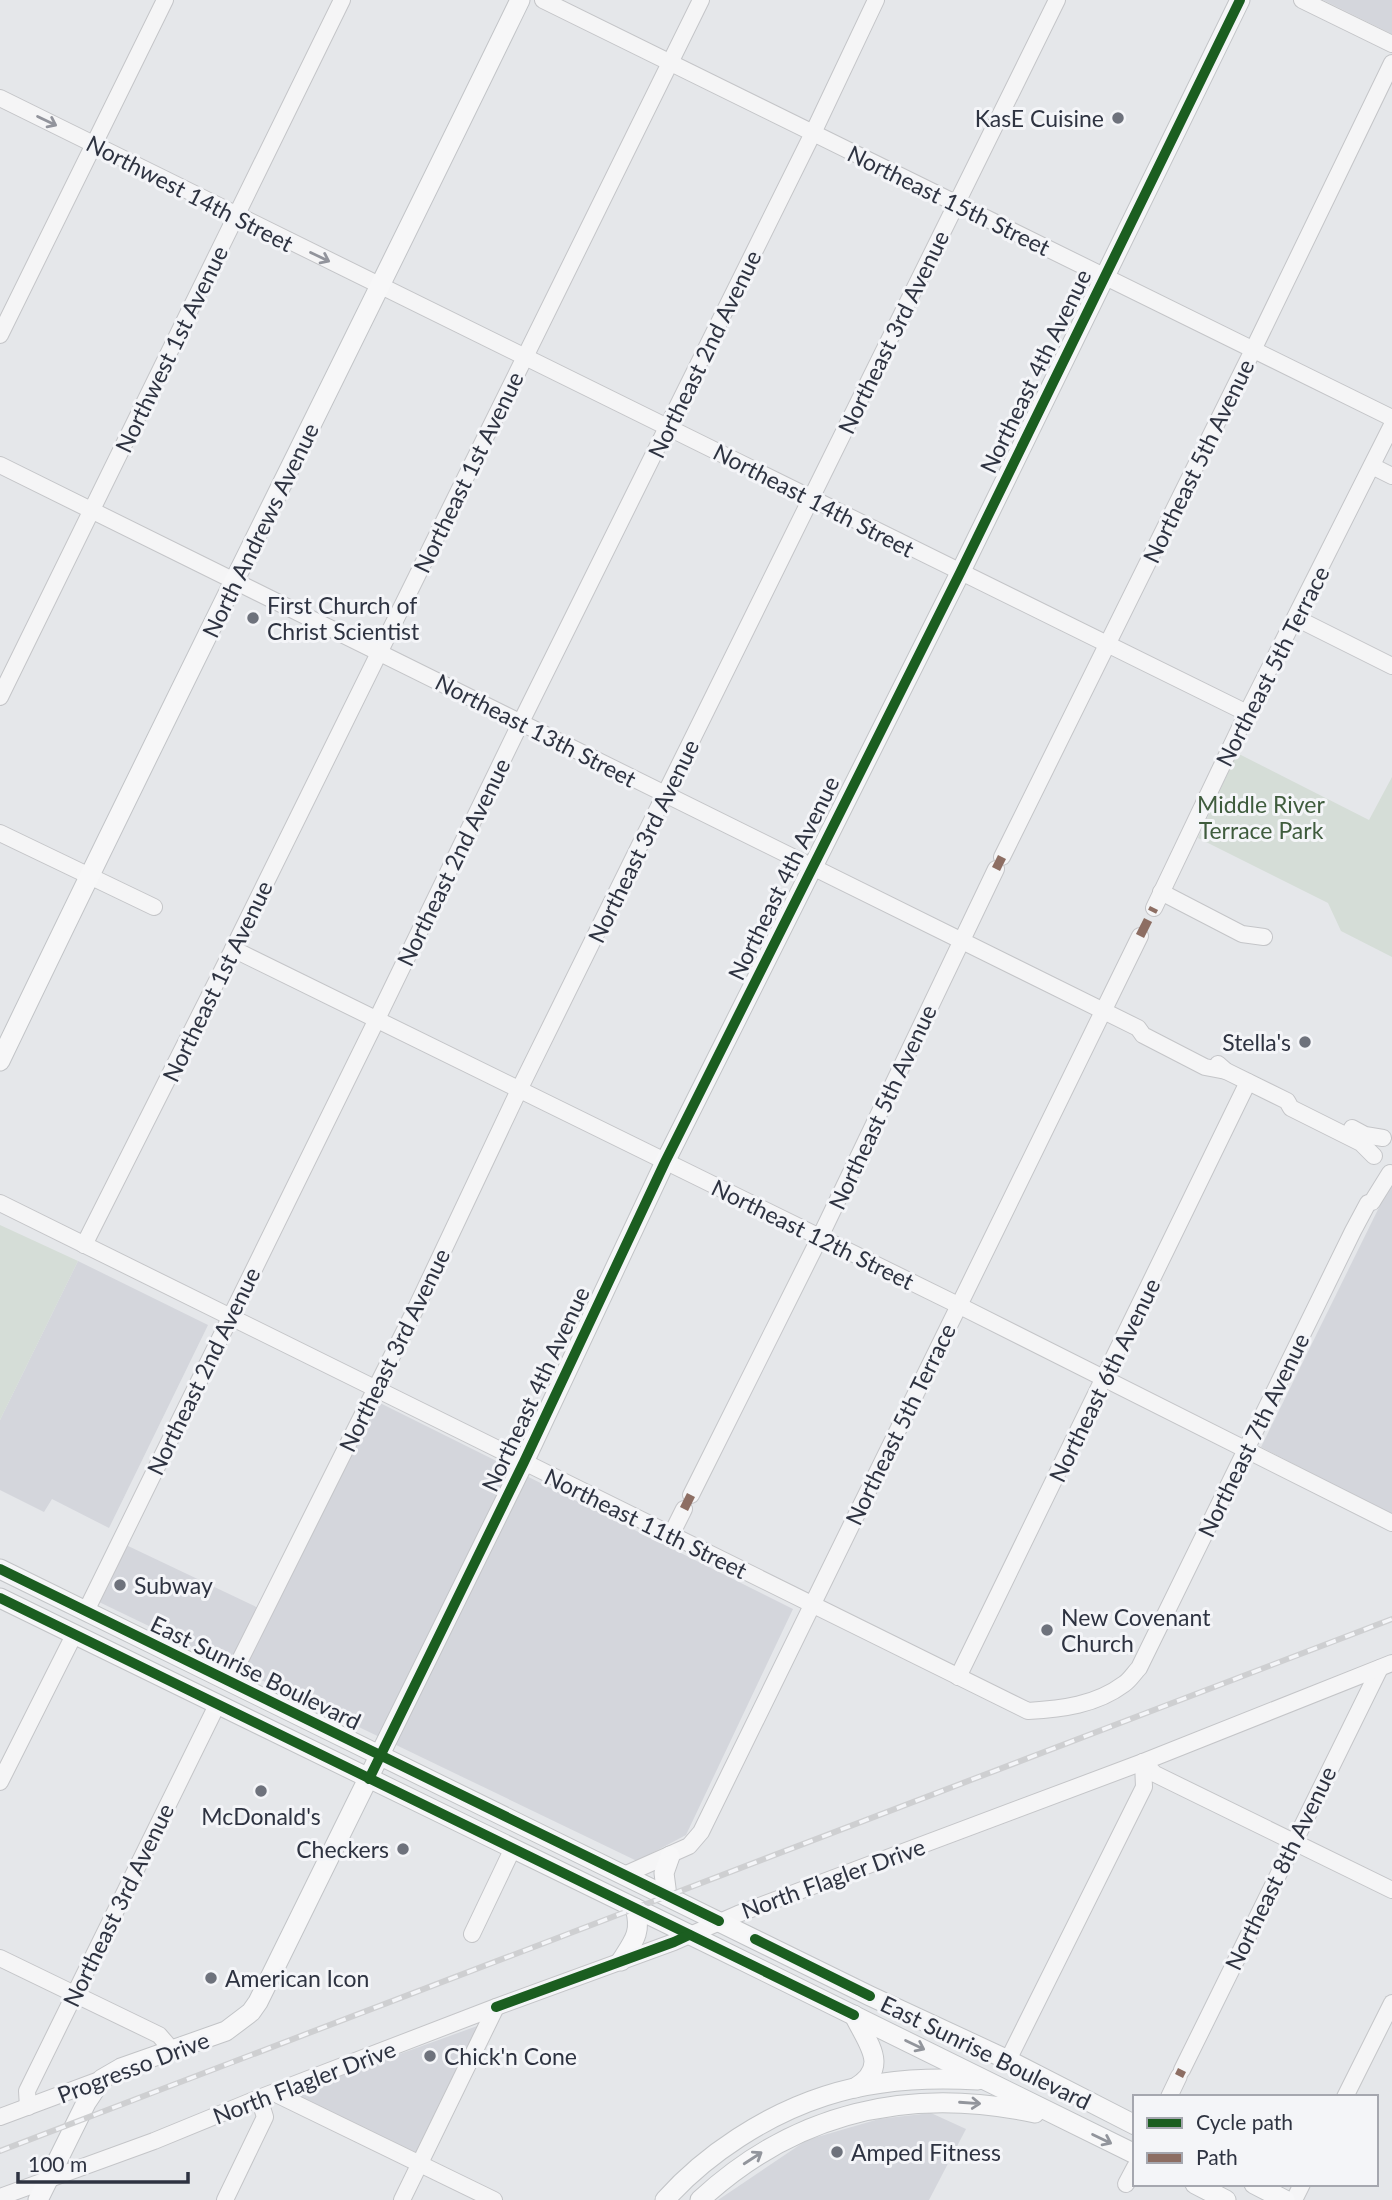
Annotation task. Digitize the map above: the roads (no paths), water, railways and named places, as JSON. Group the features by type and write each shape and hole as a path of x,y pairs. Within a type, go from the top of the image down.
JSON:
{"main road":[{"name":"North Andrews Avenue","path":"0,1061 88,876 381,288 520,0"},
{"name":"Northeast 4th Avenue","path":"257,2002 524,1462 665,1162 960,573 1240,0"},
{"name":"East Sunrise Boulevard","path":"0,1569 870,1996 1008,2060 1105,2110"},
{"name":"East Sunrise Boulevard","path":"0,1598 1070,2123"},
{"path":"38,1617 69,1619 79,1617 86,1611"},
{"path":"74,1635 84,1624 91,1622 115,1626"},
{"path":"667,1896 664,1873 670,1856"},
{"path":"578,1880 624,1875"},
{"path":"621,1961 638,1930 635,1908"},
{"name":"Progresso Drive","path":"102,2079 121,2068 226,2031 251,2012 257,2002"},
{"path":"853,2090 871,2077 875,2063 854,2015"},
{"path":"665,2200 705,2162 767,2122 826,2095 913,2080 939,2078 987,2081 1042,2092 1105,2110 1133,2124"},
{"path":"38,2200 86,2103 102,2079"},
{"path":"700,2200 734,2171 782,2141 817,2126 871,2110 904,2104 939,2101 1005,2106 1070,2123 1133,2153"},
{"path":"1199,2186 1226,2200"},
{"path":"1258,2186 1285,2200"}],"street":[{"path":"0,335 165,0"},
{"name":"Northwest 1st Avenue","path":"0,697 342,0"},
{"name":"Northeast 15th Street","path":"543,0 1392,418"},
{"name":"Northeast 1st Avenue","path":"85,1245 701,0"},
{"name":"Northeast 2nd Avenue","path":"86,1611 876,0"},
{"name":"Northeast 3rd Avenue","path":"229,1682 330,1482 519,1090 1057,0"},
{"path":"1302,0 1392,44"},
{"name":"Northeast 5th Avenue","path":"671,1535 820,1237 960,940 1253,350 1392,63"},
{"name":"Northwest 14th Street","path":"0,98 381,288"},
{"name":"Northeast 14th Street","path":"381,288 1247,713"},
{"name":"Northeast 5th Terrace","path":"1154,908 1247,713 1392,425"},
{"name":"Northeast 13th Street","path":"0,465 1104,1010 1138,1028 1143,1035 1205,1067 1226,1071 1287,1101 1297,1100 1366,1135 1389,1136"},
{"path":"1372,466 1392,476"},
{"path":"1296,618 1392,666"},
{"path":"0,833 154,907"},
{"path":"1161,892 1242,933 1264,937"},
{"name":"Northeast 5th Terrace","path":"624,1875 689,1846 701,1832 1140,936"},
{"name":"Northeast 12th Street","path":"233,949 958,1305 1246,1450 1391,1519"},
{"name":"Northeast 6th Avenue","path":"958,1677 1248,1082"},
{"name":"Northeast 13th Street","path":"1287,1101 1291,1108 1361,1143 1383,1167"},
{"name":"Northeast 7th Avenue","path":"1028,1712 1087,1703 1124,1684 1139,1668 1368,1203 1372,1202 1383,1167 1376,1146 1389,1136"},
{"name":"Northeast 11th Street","path":"0,1203 1028,1712"},
{"path":"0,1782 74,1635"},
{"name":"North Flagler Drive","path":"0,2197 154,2141 496,2007 674,1942 719,1921 1143,1762 1386,1665"},
{"name":"Northeast 8th Avenue","path":"1170,2095 1293,1841 1386,1665"},
{"name":"Northeast 3rd Avenue","path":"28,2107 27,2091 217,1705"},
{"path":"1143,1762 1155,1773 1392,1890"},
{"path":"1008,2060 1144,1787 1143,1762"},
{"path":"471,1934 513,1848"},
{"path":"0,1958 159,2035 172,2050"},
{"path":"1346,2095 1392,2003"},
{"path":"402,2200 496,2007"},
{"name":"Progresso Drive","path":"0,2118 102,2079"},
{"path":"225,2200 265,2117 267,2096 494,2200"}],"railway":[{"path":"0,2151 1392,1619"}],"place":[{"name":"KasE Cuisine","path":"1118,118"},
{"name":"First Church of Christ Scientist","path":"253,618"},
{"name":"Stella's","path":"1305,1042"},
{"name":"Subway","path":"120,1585"},
{"name":"New Covenant Church","path":"1047,1630"},
{"name":"McDonald's","path":"261,1791"},
{"name":"Checkers","path":"403,1849"},
{"name":"American Icon","path":"211,1978"},
{"name":"Chick'n Cone","path":"430,2056"},
{"name":"Amped Fitness","path":"837,2152"}],"park label":[{"name":"Middle River Terrace Park","path":"1261,817"}]}
